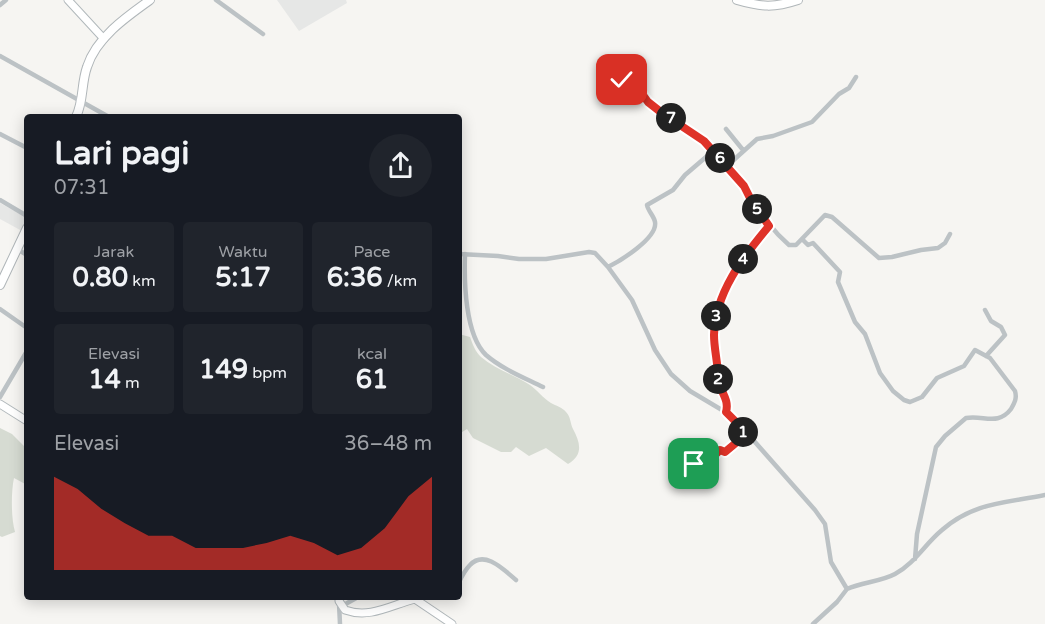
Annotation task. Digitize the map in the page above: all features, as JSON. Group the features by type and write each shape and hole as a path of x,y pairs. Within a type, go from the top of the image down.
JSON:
{"main road":[{"path":"77,114 82,103 87,67 104,39 150,0"},
{"path":"737,0 773,7 796,0"},
{"path":"0,285 24,234"}],"street":[{"path":"0,5 6,0"},
{"path":"68,0 104,39"},
{"path":"216,0 263,34"},
{"path":"0,56 103,114"},
{"path":"727,166 757,139 773,136 812,122 839,94 849,88 856,77"},
{"path":"618,82 622,80 631,84 651,105 687,128 713,151 744,186 769,226 789,245 794,246 825,215 832,217 879,258 938,248 945,243 950,234"},
{"path":"726,129 743,150"},
{"path":"0,134 24,146"},
{"path":"608,267 631,253 654,229 656,223 647,205 669,194 685,175 713,151"},
{"path":"0,200 24,214"},
{"path":"726,412 726,399 718,382 715,347 718,304 746,254 769,226"},
{"path":"802,239 808,245 813,243 840,272 838,282 855,322 865,334 880,373 893,391 904,400 910,402 922,397 937,378 964,366 974,350 986,356 1002,371 1015,391 1016,399 1008,412 997,420 970,417 963,420 936,447 917,534 915,559"},
{"path":"17,249 24,253"},
{"path":"543,387 492,359 477,344 472,326 462,254 519,260 595,253 632,300 655,350 671,374 690,391 726,412 821,517 827,530 831,562 847,589"},
{"path":"0,309 24,326"},
{"path":"985,310 991,321 1001,327 1005,335 986,356"},
{"path":"0,397 24,356"},
{"path":"0,404 24,419"},
{"path":"694,464 712,458 720,450 725,452 737,442 744,430"},
{"path":"813,624 837,602 847,589 893,575 915,559 932,538 958,517 984,506 1045,495"},
{"path":"462,578 471,564 486,559 516,580"},
{"path":"340,601 349,611 363,614 412,600"},
{"path":"421,600 452,624"},
{"path":"340,601 340,624"}],"shaded area":[{"path":"277,0 346,0 347,3 299,31"},
{"path":"0,203 24,216 22,231 0,219"},
{"path":"462,335 470,337 477,352 486,361 530,385 548,401 566,412 579,448 577,457 568,464 546,448 529,456 516,447 511,452 501,452 473,438 467,429 462,432"},
{"path":"0,428 12,434 24,446 24,483 14,478 12,512 15,532 0,536"}],"route":[{"path":"622,80 640,91 648,102 662,113 704,141 744,186 769,226 746,254 723,293 718,304 715,323 714,336 719,387 726,399 726,412 744,430 737,442 725,452 720,450 712,458 694,464"}]}
